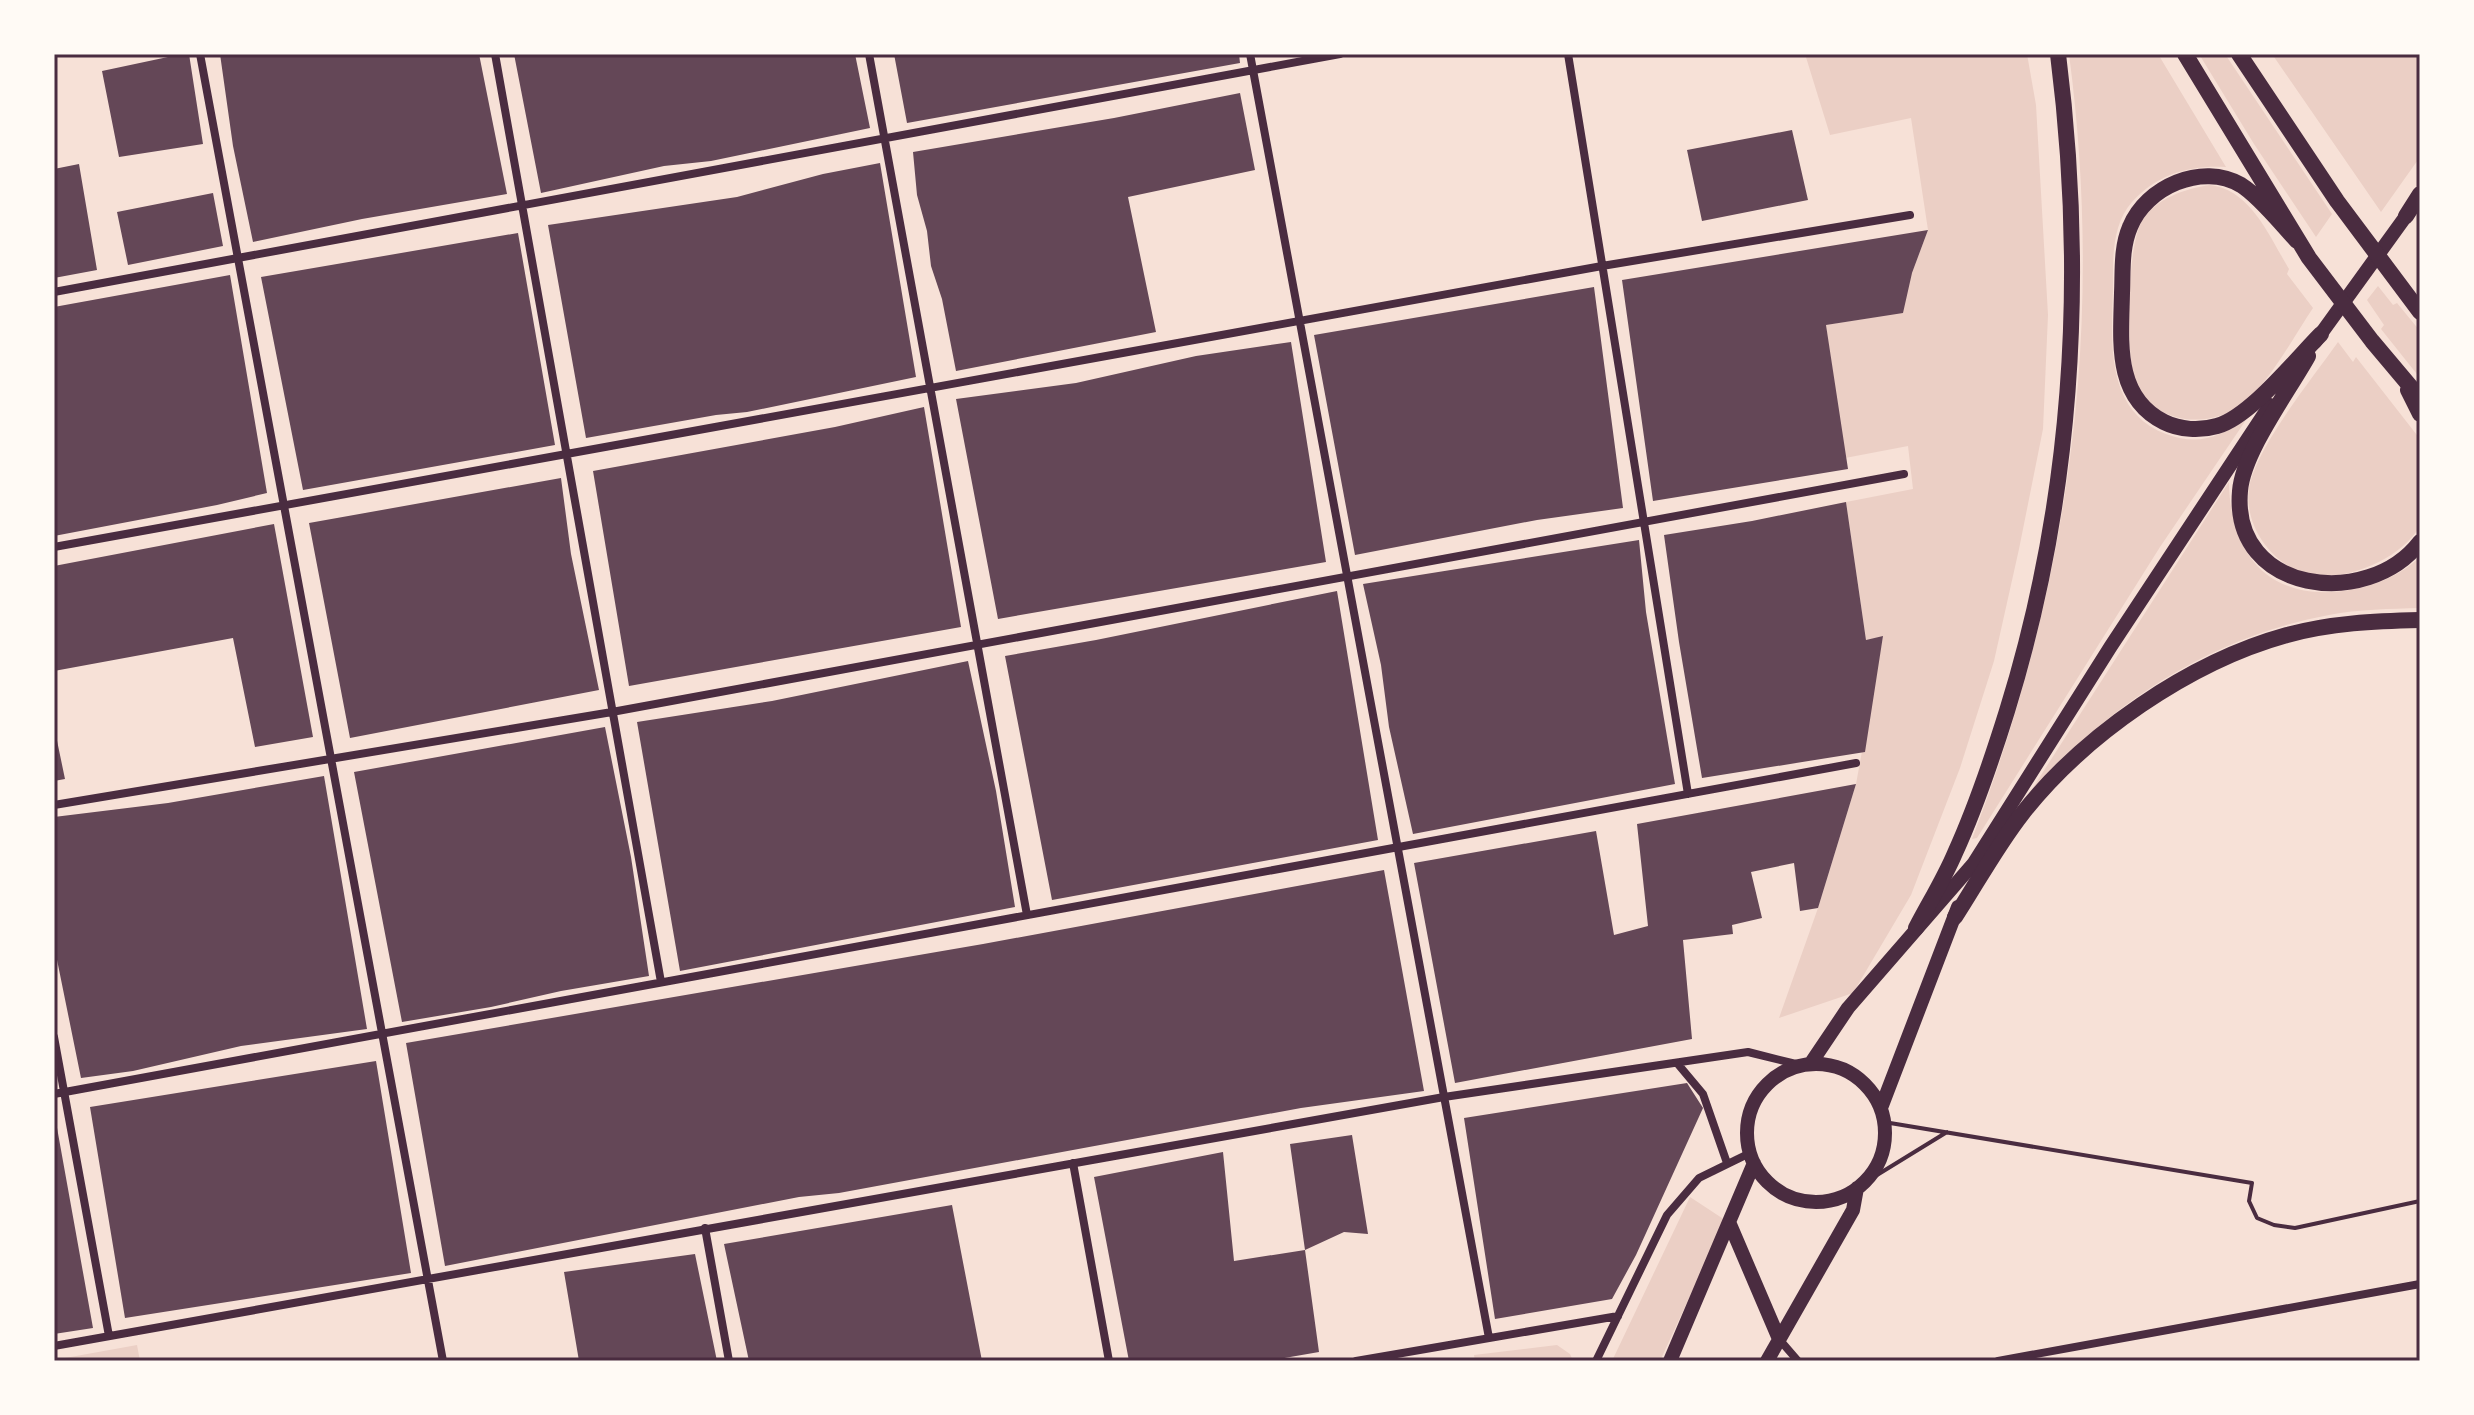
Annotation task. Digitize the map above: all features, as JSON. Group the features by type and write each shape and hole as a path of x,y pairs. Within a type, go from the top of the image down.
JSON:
{"highway":[{"path":"1916,928 1955,854 1989,768 2022,662 2042,580 2067,407 2073,314 2071,191 2058,54"},
{"path":"2185,54 2297,241 2372,341 2420,398"},
{"path":"2239,54 2337,201 2420,312"},
{"path":"2297,241 2243,186 2221,177 2201,175 2160,191 2142,207 2130,226 2124,248 2121,346 2124,370 2131,392 2149,415 2171,426 2198,430 2209,428 2246,410 2321,334"},
{"path":"2406,216 2420,194"},
{"path":"2406,216 2420,201"},
{"path":"2321,334 2246,464 2240,491 2241,518 2250,543 2268,563 2289,578 2312,584 2343,582 2378,574 2400,561 2420,542"},
{"path":"2400,374 2420,414"},
{"path":"1955,917 2021,815 2048,785 2108,730 2167,688 2209,665 2286,635 2369,621 2420,620"}],"main road":[{"path":"1805,1064 1848,1008 1974,863 2206,500 2406,216"},
{"path":"1882,1115 1974,863"},
{"path":"1767,1361 1853,1210 1861,1186 1881,1155 1885,1138 1882,1115 1870,1089 1853,1074 1833,1065 1805,1064 1780,1073 1763,1087 1752,1105 1747,1126 1752,1158 1773,1187 1793,1198 1815,1202 1837,1199 1861,1186"},
{"path":"1670,1361 1729,1222 1752,1158"},
{"path":"1729,1222 1779,1339"}],"street":[{"path":"200,54 443,1361"},
{"path":"495,54 661,982"},
{"path":"869,54 1027,915"},
{"path":"1250,54 1489,1338"},
{"path":"54,292 1340,54"},
{"path":"1568,54 1688,794"},
{"path":"54,547 1602,266 1910,215"},
{"path":"54,805 612,712 1904,474"},
{"path":"54,1094 1856,763"},
{"path":"54,1037 109,1336"},
{"path":"54,1346 1444,1097 1748,1052 1805,1064"},
{"path":"1677,1063 1703,1094 1727,1163"},
{"path":"1596,1361 1667,1215 1699,1178 1727,1163 1752,1158"},
{"path":"1073,1163 1109,1361"},
{"path":"705,1228 729,1361"},
{"path":"1998,1361 2420,1284"},
{"path":"1356,1361 1618,1316"},
{"path":"1779,1339 1798,1361"}],"lane":[{"path":"1882,1115 1949,1131 2252,1183 2249,1201 2257,1218 2274,1225 2295,1228 2420,1201"},
{"path":"1861,1186 1949,1131"}],"shaded area":[{"path":"1805,54 2027,54 2036,105 2048,315 2043,429 1994,661 1960,768 1911,895 1853,993 1779,1018 1818,908 1856,784 1883,637 1866,640 1846,502 1913,489 1908,446 1845,458 1826,325 1875,317 1912,273 1928,230 1911,118 1830,135"},
{"path":"2069,54 2158,54 2226,167 2187,170 2163,178 2142,192 2125,211 2113,256 2113,353 2122,393 2146,423 2178,438 2208,438 2246,420 2160,547 1977,838 1972,839 2006,743 2034,647 2055,550 2071,453 2080,355 2083,256 2079,155"},
{"path":"2199,54 2225,54 2332,214 2316,237 2254,144"},
{"path":"2272,54 2420,54 2420,157 2381,212"},
{"path":"2210,185 2224,189 2248,205 2289,269 2287,274 2313,308 2270,374 2250,397 2226,414 2195,420 2165,413 2152,405 2141,393 2134,378 2129,322 2131,274 2137,234 2148,213 2172,196"},
{"path":"2378,286 2420,331 2420,378 2381,329 2384,325 2367,300"},
{"path":"2338,342 2353,362 2356,357 2420,439 2420,526 2402,547 2376,563 2347,573 2319,576 2303,573 2276,556 2256,530 2248,499 2250,483 2265,448"},
{"path":"2229,482 2231,510 2248,554 2262,571 2280,583 2302,590 2327,592 2355,589 2390,578 2420,557 2420,608 2363,610 2285,625 2202,658 2126,705 2091,733 2027,797"},
{"path":"1690,1197 1725,1220 1660,1361 1612,1361"},
{"path":"137,1345 140,1361 54,1361 54,1360"},
{"path":"1557,1345 1570,1354 1573,1361 1475,1361 1474,1355"}],"building":[{"path":"189,54 203,144 119,157 102,71"},
{"path":"220,54 479,54 507,194 253,242 233,146"},
{"path":"514,54 855,54 870,128 711,161 664,166 541,193"},
{"path":"894,54 1239,54 1240,63 907,123"},
{"path":"1240,93 1255,170 1128,197 1156,332 956,371 917,195 913,152"},
{"path":"1792,130 1808,200 1702,221 1687,150"},
{"path":"880,163 916,377 747,412 586,438 548,225 737,197 823,174"},
{"path":"79,164 97,270 54,278 54,169"},
{"path":"213,193 223,246 128,265 117,212"},
{"path":"1928,230 1912,273 1903,313 1826,325 1848,469 1653,501 1622,280"},
{"path":"518,233 555,445 303,490 261,277"},
{"path":"230,275 267,493 54,536 54,307"},
{"path":"1594,287 1623,508 1537,520 1355,555 1314,335"},
{"path":"1291,342 1326,562 998,619 956,399 1076,383 1196,356"},
{"path":"924,407 961,627 629,686 593,471 835,427"},
{"path":"561,478 571,554 599,690 350,738 309,523"},
{"path":"1846,502 1866,640 1883,636 1865,752 1702,778 1664,535"},
{"path":"274,524 313,737 255,747 233,638 54,671 54,566"},
{"path":"1639,540 1646,612 1675,784 1413,834 1389,727 1381,665 1363,584"},
{"path":"1337,591 1378,840 1052,900 1005,656"},
{"path":"968,661 996,791 1015,907 680,971 637,722 772,701"},
{"path":"605,727 631,857 649,976 402,1022 354,772"},
{"path":"54,732 65,779 54,781"},
{"path":"324,776 367,1029 241,1046 133,1071 81,1078 54,945 54,817 168,803"},
{"path":"1856,784 1818,908 1800,911 1794,863 1751,872 1762,918 1732,925 1733,934 1683,940 1692,1039 1455,1083 1414,863 1596,831 1614,935 1648,926 1637,824"},
{"path":"1384,870 1424,1091 1301,1108 839,1193 799,1197 445,1266 406,1043 983,944"},
{"path":"376,1061 411,1273 125,1318 90,1107"},
{"path":"1687,1083 1703,1108 1636,1255 1612,1299 1495,1319 1464,1118"},
{"path":"54,1111 93,1328 54,1334"},
{"path":"1352,1135 1368,1234 1344,1232 1305,1250 1290,1144"},
{"path":"1223,1152 1234,1261 1305,1250 1319,1352 1267,1361 1129,1361 1094,1177"},
{"path":"952,1205 982,1361 749,1361 724,1244"},
{"path":"695,1254 717,1361 579,1361 564,1272"}]}
